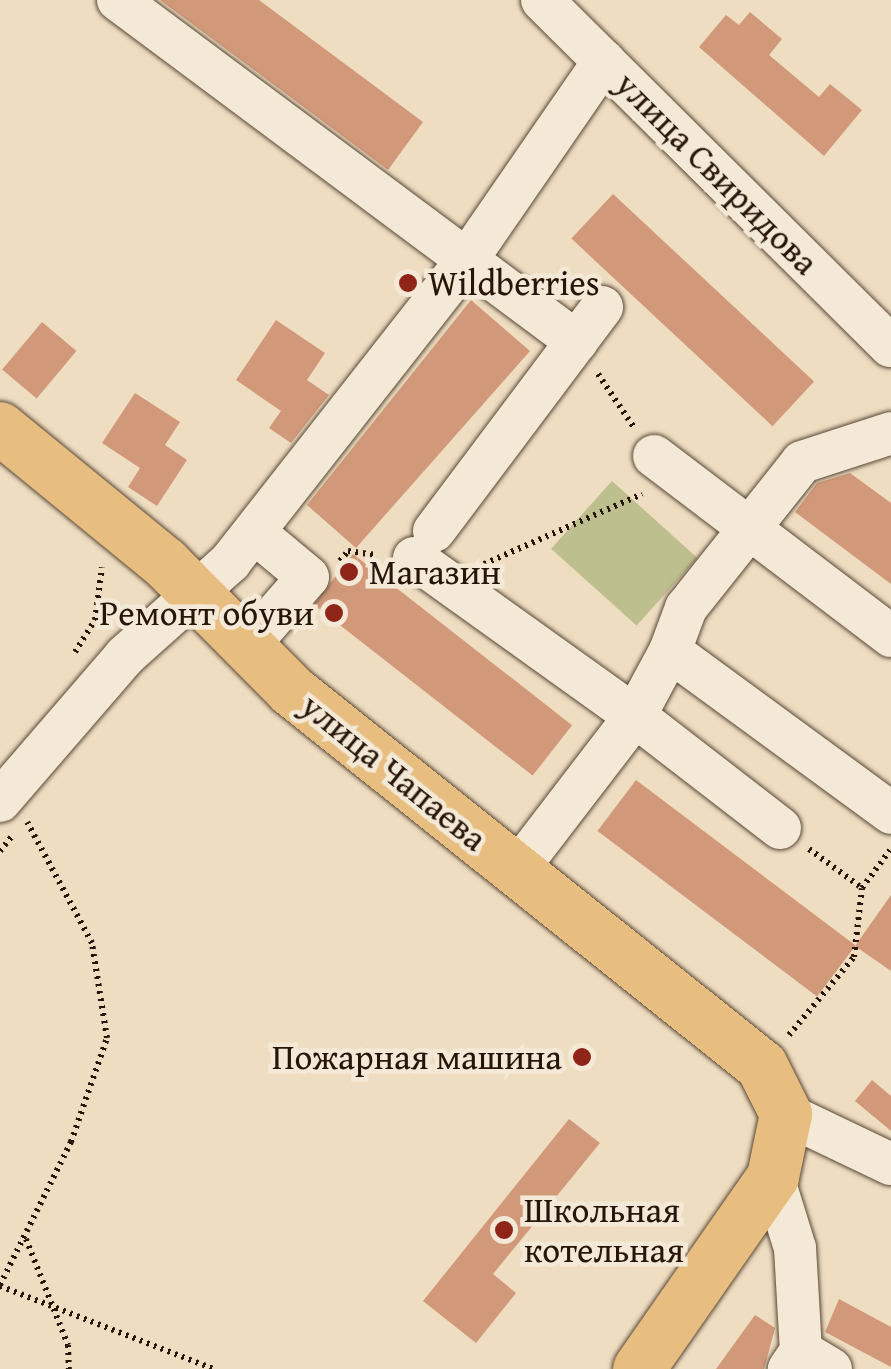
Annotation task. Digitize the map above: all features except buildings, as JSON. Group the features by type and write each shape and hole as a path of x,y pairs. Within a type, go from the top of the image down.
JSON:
{"main road":[{"name":"улица Чапаева","path":"0,428 210,591 517,870 762,1066 786,1114"},
{"path":"639,1369 772,1177 786,1114"}],"street":[{"path":"118,0 576,342"},
{"name":"улица Свиридова","path":"542,0 891,346"},
{"path":"13,810 210,591 466,261 604,61"},
{"path":"602,306 424,544 634,716 780,828"},
{"path":"517,870 634,716 670,651 686,608 744,525 802,462 891,433"},
{"path":"670,468 891,636"},
{"path":"210,591 308,577"},
{"path":"210,591 308,577"},
{"path":"670,651 891,812"},
{"path":"786,1114 891,1164"},
{"path":"772,1177 795,1248 807,1363"}],"path":[{"path":"476,568 670,468 576,342"},
{"path":"65,667 95,620 104,588 100,536 116,521"},
{"path":"308,577 319,585 348,552 424,544"},
{"path":"13,810 92,943 108,1038 26,1238 0,1286 214,1369"},
{"path":"780,828 862,888"},
{"path":"762,1066 854,957 862,888 891,848"},
{"path":"26,1238 54,1308 69,1369"}],"green space":[{"path":"612,481 697,558 637,626 551,549"}],"place":[{"name":"Wildberries","path":"408,283"},
{"name":"Магазин","path":"349,572"},
{"name":"Ремонт обуви","path":"334,613"},
{"name":"Пожарная машина","path":"582,1057"},
{"name":"Школьная котельная","path":"504,1230"}]}
